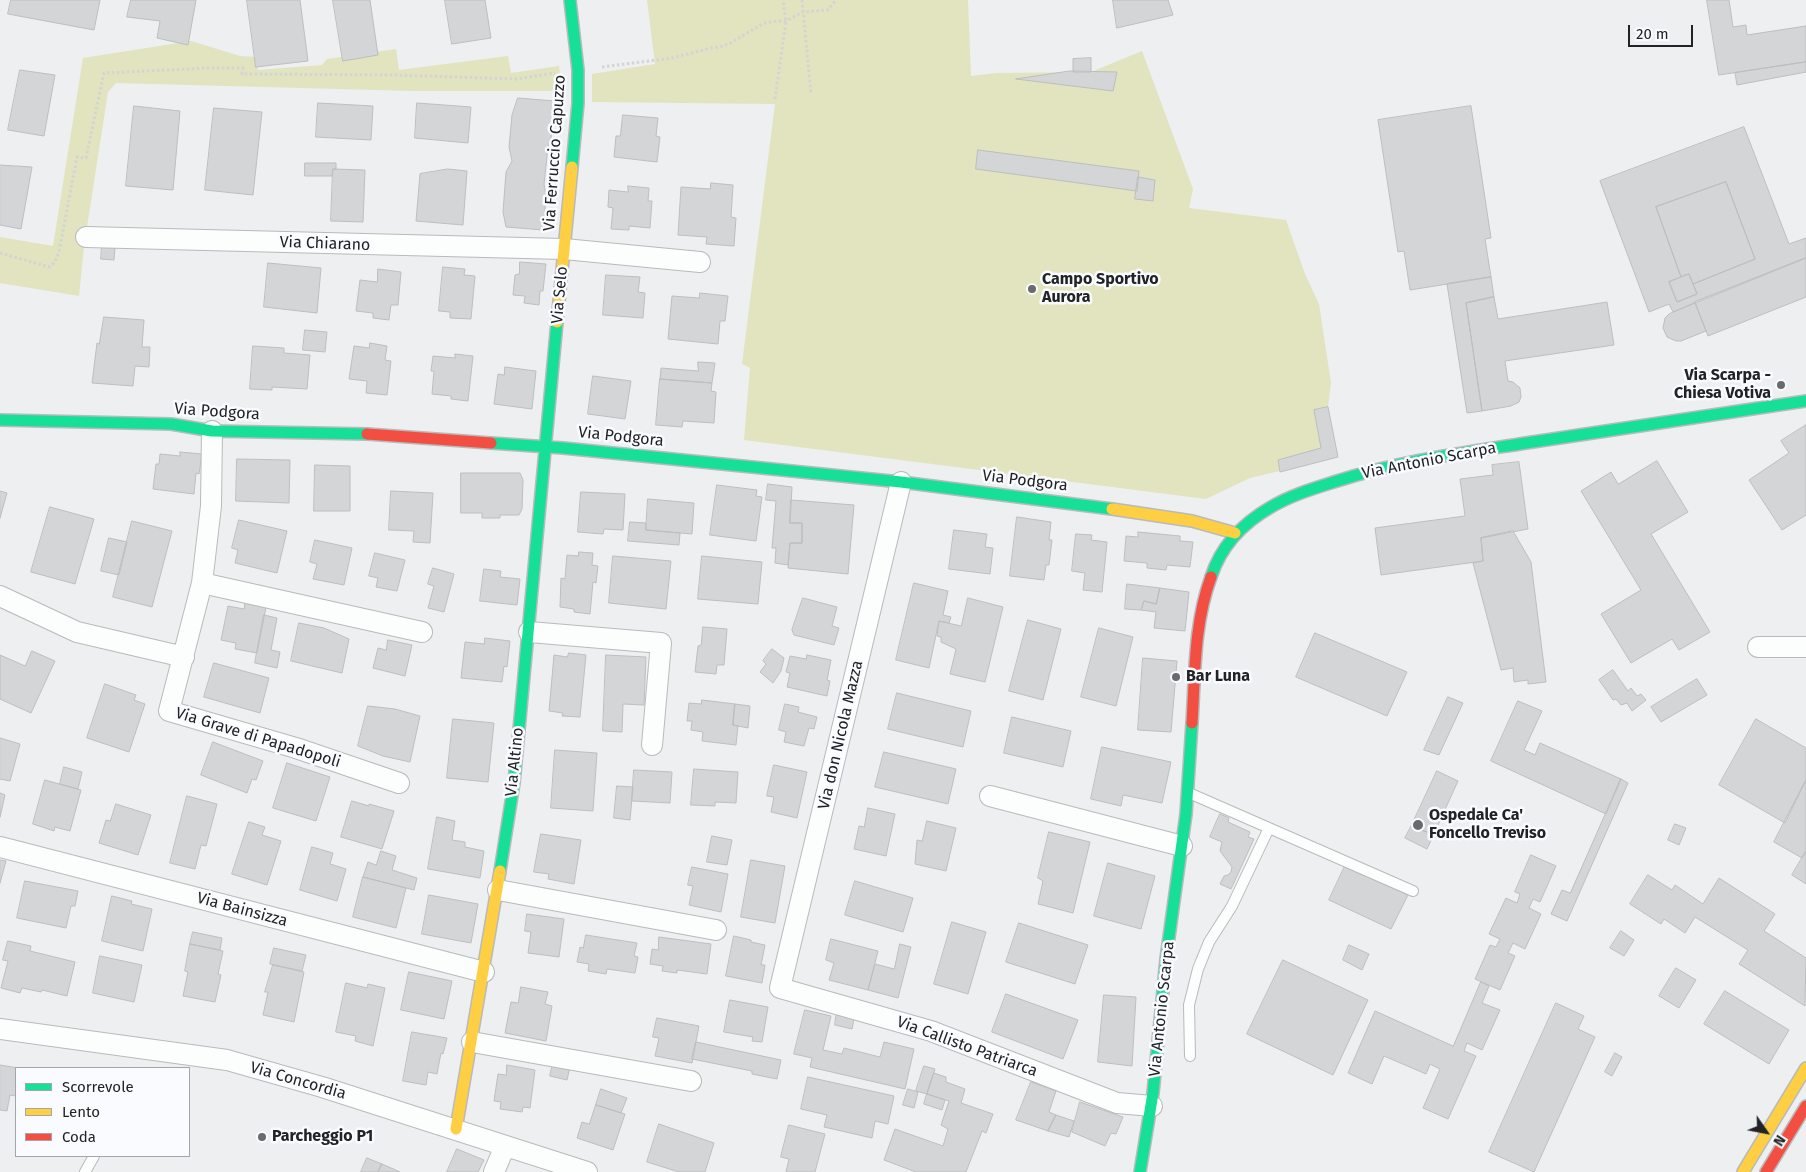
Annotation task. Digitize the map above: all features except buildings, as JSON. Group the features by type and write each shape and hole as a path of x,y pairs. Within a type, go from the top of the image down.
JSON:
{"street":[{"name":"Via Ferruccio Capuzzo","path":"564,249 578,103 578,70 570,0"},
{"name":"Via Chiarano","path":"86,237 564,249"},
{"name":"Via Selo","path":"546,447 564,249 700,262"},
{"name":"Via Antonio Scarpa","path":"1140,1172 1149,1130 1166,957 1188,793 1196,650 1203,602 1212,570 1235,533 1259,514 1286,500 1371,470 1422,459 1806,401"},
{"name":"Via Podgora","path":"0,420 172,424 212,431 373,434 546,447 901,482 1076,503 1192,520 1235,533"},
{"name":"Via Grave di Papadopoli","path":"212,431 211,506 202,582 169,711 296,748 400,783"},
{"name":"Via Altino","path":"456,1129 498,890 514,783 546,447"},
{"name":"Via don Nicola Mazza","path":"780,988 901,482"},
{"path":"202,582 422,632"},
{"path":"0,596 76,632 184,657"},
{"path":"529,632 661,643 652,745"},
{"path":"1758,647 1806,647"},
{"path":"990,796 1182,846"},
{"name":"Via Bainsizza","path":"0,847 484,972"},
{"path":"498,890 716,930"},
{"name":"Via Callisto Patriarca","path":"780,988 931,1031 1117,1103 1152,1106"},
{"name":"Via Concordia","path":"0,1029 227,1060 322,1087 587,1172"},
{"path":"472,1042 691,1081"},
{"path":"1743,1172 1806,1068"},
{"path":"1766,1172 1806,1106"},
{"path":"494,1172 505,1146"}],"lane":[{"path":"1188,793 1413,891"},
{"path":"1190,1056 1189,1005 1198,969 1209,942 1232,906 1269,828"},
{"path":"85,1172 93,1157"}],"path":[{"path":"775,99 786,21 784,0"},
{"path":"802,0 811,93"},
{"path":"599,68 672,58 719,47 729,44 764,23 786,21 803,12 828,10 836,0"},
{"path":"0,253 48,267 54,263 59,252 77,157 86,158 104,73 243,68 242,74 395,74 516,79 555,73"}],"green space":[{"name":"Campo Sportivo Aurora","path":"647,0 968,0 971,76 997,73 1091,72 1142,51 1193,189 1189,208 1286,220 1305,274 1319,304 1331,383 1328,407 1338,457 1250,478 1206,499 744,440 750,368 742,364 775,104 592,102 592,74 655,64"},
{"path":"191,41 240,56 256,57 258,70 322,65 327,59 396,49 399,70 508,56 511,73 559,66 562,91 413,91 116,83 108,92 84,246 79,296 0,283 0,237 53,246 83,58"}],"traffic: fast":[{"path":"570,0 578,70 578,103 572,167"},
{"path":"500,871 514,783 557,322"},
{"path":"1211,577 1221,555 1234,536 1261,513 1295,495 1360,474 1454,454 1806,401"},
{"path":"0,420 171,424 212,431 367,434"},
{"path":"491,443 563,448 901,482 1112,509"},
{"path":"1140,1172 1153,1093 1166,959 1186,814 1192,723"}],"traffic: slow":[{"path":"557,322 572,167"},
{"path":"1112,509 1192,521 1235,533"},
{"path":"456,1129 500,871"},
{"path":"1743,1172 1806,1068"}],"traffic: jam":[{"path":"367,434 491,443"},
{"path":"1192,723 1198,630 1205,594 1211,577"},
{"path":"1766,1172 1806,1106"}],"place":[{"name":"Campo Sportivo Aurora","path":"1032,289"},
{"name":"Via Scarpa - Chiesa Votiva","path":"1781,385"},
{"name":"Bar Luna","path":"1176,677"},
{"name":"Ospedale Ca' Foncello Treviso","path":"1418,825"},
{"name":"Parcheggio P1","path":"262,1137"}]}
